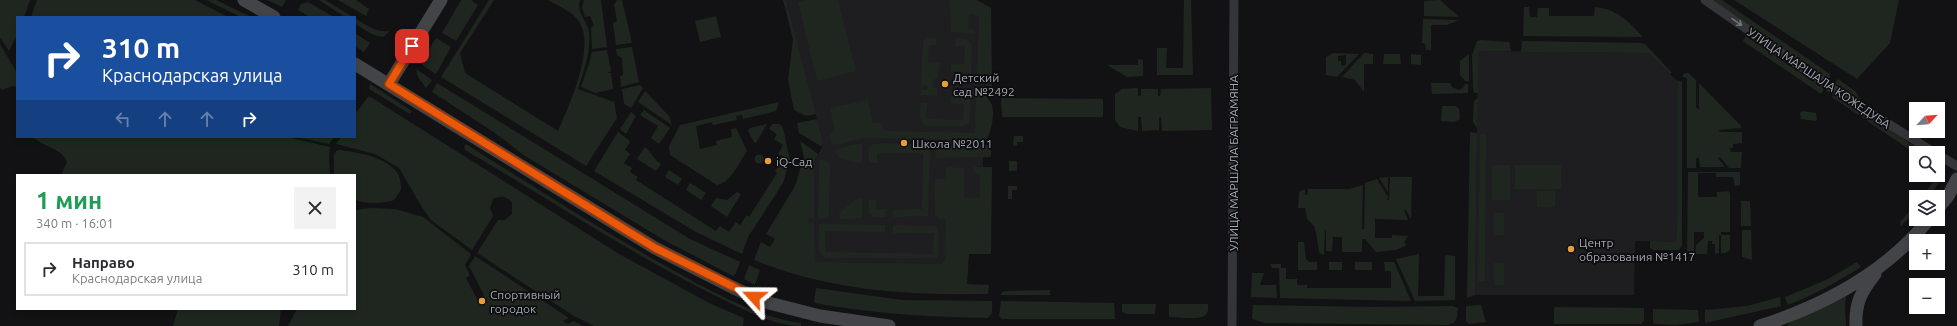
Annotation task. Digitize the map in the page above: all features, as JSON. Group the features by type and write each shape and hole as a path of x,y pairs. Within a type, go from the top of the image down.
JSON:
{"main road":[{"path":"244,0 272,16"},
{"path":"389,84 441,0"},
{"path":"356,65 655,248 734,288 765,302 820,316 889,326"},
{"path":"1945,200 1957,179"},
{"path":"1760,326 1799,312 1849,288 1896,254 1922,226"},
{"path":"1856,326 1856,312 1859,297 1882,265"}],"street":[{"name":"УЛИЦА МАРШАЛА БАГРАМЯНА","path":"1232,326 1234,0"},
{"name":"УЛИЦА МАРШАЛА КОЖЕДУБА","path":"1705,0 1833,90 1924,146"},
{"path":"1945,159 1957,166"}],"shaded area":[{"path":"0,0 30,0 24,16 16,16 16,37 9,51 0,37"},
{"path":"37,0 195,0 226,16 31,16"},
{"path":"206,0 216,0 249,16 239,16"},
{"path":"267,0 286,0 282,7"},
{"path":"319,0 325,0 351,16 343,16"},
{"path":"338,0 356,0 369,9 366,16"},
{"path":"461,0 471,0 478,5 456,41 442,33"},
{"path":"489,0 494,0 460,53 465,73 558,131 579,77 583,62 584,34 580,23 574,16 548,0 580,0 579,9 589,32 589,47 578,89 614,102 617,118 586,166 441,77"},
{"path":"584,0 601,0 607,47 592,49 591,28 594,25 590,16 585,17 582,8"},
{"path":"617,0 622,0 632,43 616,45 613,23 617,21 614,5"},
{"path":"783,0 786,0 816,114 806,116 794,110 788,80 793,39"},
{"name":"Школа №2011","path":"786,0 962,0 986,21 982,210 952,285 802,267 779,223 823,146 823,142"},
{"path":"806,0 838,0 856,71 817,81 798,2"},
{"path":"950,0 977,0 991,8 992,87 985,85 985,80 977,80 979,18 974,14 969,14 968,29 975,30 975,34 951,32"},
{"path":"1184,0 1191,0 1193,75 1157,75 1157,48 1167,48 1166,68 1183,68"},
{"path":"1440,0 1459,17 1424,16 1424,1"},
{"path":"1711,0 1722,0 1830,74 1830,78 1827,80"},
{"path":"1734,0 1899,0 1890,43 1857,79"},
{"path":"308,2 332,16 308,16 298,10 301,4"},
{"path":"1524,7 1529,7 1530,17 1537,17 1538,8 1549,8 1549,16 1594,16 1595,7 1603,8 1622,17 1643,37 1523,36"},
{"path":"716,16 721,37 700,42 695,21"},
{"path":"356,19 376,30 390,31 383,37 374,35 356,25"},
{"path":"1423,19 1460,20 1447,25 1431,25 1431,50 1426,50 1425,44 1422,43"},
{"path":"356,34 370,43 364,52 356,47"},
{"path":"1746,36 1824,89 1821,94 1743,41"},
{"path":"436,38 451,47 436,74 422,65 422,60"},
{"path":"928,38 936,38 936,45 929,45 928,62 940,63 937,79 934,79 933,88 937,88 937,96 921,95 921,90 928,90 928,86 921,85 923,41"},
{"path":"956,38 966,39 972,45 971,73 951,71 951,64 964,64 965,46 955,46"},
{"path":"1477,41 1509,42 1511,51 1478,51 1478,93 1475,93 1473,90 1472,55"},
{"path":"1522,41 1641,43 1645,44 1672,73 1670,74 1649,53 1521,52"},
{"path":"0,44 16,71 16,87 12,86 2,90 0,88"},
{"path":"632,47 639,82 621,87 620,76 623,75 622,58 617,55 616,49"},
{"path":"607,50 611,71 607,73 611,73 613,89 595,93 581,87 592,52"},
{"path":"1478,51 1649,53 1678,82 1678,203 1676,242 1635,241 1634,295 1475,295"},
{"path":"1333,53 1359,54 1337,77 1326,75 1326,57","holes":["1346,55 1346,65 1342,66 1341,61 1338,61 1338,56"]},
{"path":"1364,53 1373,54 1373,64 1364,64 1364,92 1355,80 1342,77"},
{"path":"1384,54 1400,54 1401,64 1383,64"},
{"path":"1411,54 1421,55 1421,65 1411,64"},
{"path":"1469,54 1469,81 1465,81 1460,75 1460,61"},
{"path":"1138,59 1143,60 1143,76 1127,77 1107,65 1138,65"},
{"path":"416,69 432,80 426,88 418,77"},
{"path":"1688,73 1696,80 1696,107 1699,110 1699,83 1741,126 1741,128 1719,130 1720,132 1742,132 1742,143 1733,144 1733,148 1730,148 1731,152 1742,152 1741,168 1729,168 1720,157 1718,158 1725,167 1700,167 1699,158 1696,158 1696,168 1687,168 1687,78 1683,77 1683,74"},
{"path":"1838,79 1855,91 1863,103 1835,83"},
{"path":"1677,80 1682,82 1682,245 1679,250 1654,250 1650,248 1650,241 1676,242 1678,203"},
{"path":"437,83 690,239 740,262 736,273 733,276 664,240 525,156 495,133 432,92"},
{"path":"1431,83 1450,83 1452,87 1459,90 1463,88 1465,84 1468,84 1468,93 1432,94"},
{"path":"370,84 412,111 410,114 369,89"},
{"path":"640,85 643,88 631,108 624,104 622,89"},
{"path":"1138,88 1138,96 1141,95 1141,89 1158,89 1158,96 1160,96 1161,89 1211,88 1212,130 1162,131 1161,117 1159,117 1159,130 1142,131 1141,117 1138,117 1138,131 1120,127 1115,120 1115,94 1122,89"},
{"path":"645,91 669,116 672,125 638,102"},
{"path":"1835,92 1914,146 1909,146 1909,149 1832,97"},
{"path":"954,93 971,93 969,123 963,126 926,126 923,124 920,116 921,103 927,103 926,119 963,120 964,104 951,103 951,97 953,97"},
{"path":"976,93 986,94 993,109 992,123 986,140 864,138 832,146 829,134 835,131 830,108 868,100 873,123 882,123 884,131 975,133"},
{"path":"369,96 619,254 711,304 744,318 743,326 594,326 574,316 477,253 498,220 505,220 512,214 512,203 508,199 499,197 493,199 490,208 493,216 472,250 431,220 399,168 375,154 336,144 340,138 356,138 356,113"},
{"path":"1001,98 1103,99 1103,117 1002,117"},
{"path":"1478,98 1477,128 1473,122 1474,101"},
{"path":"779,102 776,111 743,119 742,115 736,116 737,120 713,125 712,122 696,126 700,149 717,145 716,141 732,137 731,129 736,128 747,151 735,171 722,183 717,185 670,155 669,146 680,125"},
{"path":"1442,106 1456,106 1459,109 1460,119 1454,122 1441,121"},
{"path":"644,110 670,128 659,144 651,138 658,126 640,115"},
{"path":"1802,111 1816,113 1817,120 1801,119 1800,113"},
{"path":"631,112 636,116 626,134 620,129"},
{"path":"817,119 823,142 822,147 799,133 797,123"},
{"path":"767,124 756,143 754,142 748,131 750,128"},
{"path":"772,124 780,124 783,128 790,160 783,183 748,237 742,254 696,232 594,171 618,132 630,142 625,150 630,154 624,163 632,168 630,172 638,177 636,180 716,231 720,226 729,232 736,222 740,225 747,215 749,217 777,173 775,171 784,158 778,154 783,145 774,139 777,134 769,129"},
{"path":"1470,132 1477,133 1475,295 1467,298"},
{"path":"1480,134 1486,134 1485,281 1478,281"},
{"path":"1014,136 1023,136 1023,142 1017,142 1017,145 1013,146"},
{"path":"34,138 291,138 330,147 330,174 61,174 67,162 65,157"},
{"path":"301,138 333,138 329,144"},
{"path":"800,141 818,154 814,162 814,218 808,218 809,222 814,223 815,262 942,264 945,258 946,219 940,219 935,214 935,179 945,178 946,169 948,167 964,168 964,198 980,198 980,174 974,173 973,167 992,167 991,254 969,254 967,284 989,285 988,294 899,292 841,285 812,279 754,260 761,242 770,247 775,239 766,234 795,186 804,157"},
{"path":"862,143 862,163 839,157 834,151 850,145"},
{"path":"884,143 928,145 930,148 928,216 893,217 893,210 922,209 923,153 877,153 877,163 869,163 869,148 872,144"},
{"path":"466,144 612,235 695,282 747,308 801,323 801,326 779,323 757,316 652,262 465,150 464,147"},
{"path":"936,145 991,145 991,157 936,158"},
{"path":"645,147 661,164 656,171 637,159"},
{"path":"340,150 354,152 370,156 391,166 396,171 401,185 401,190 394,200 374,203 356,200 356,174 334,174 334,155 336,151"},
{"path":"759,154 764,159 759,164 754,159"},
{"path":"821,159 830,163 829,213 828,218 819,219 819,162"},
{"path":"1009,161 1017,161 1017,171 1009,171"},
{"path":"1492,165 1510,165 1510,200 1492,200"},
{"path":"1515,165 1561,165 1561,189 1515,189"},
{"path":"669,170 682,179 678,185 665,177"},
{"path":"1688,172 1740,172 1740,185 1735,186 1733,177 1716,177 1716,173 1698,173 1698,197 1717,197 1717,192 1729,191 1730,232 1721,232 1721,235 1730,235 1730,250 1726,253 1721,253 1721,236 1719,235 1719,253 1715,254 1715,244 1712,244 1712,241 1708,241 1707,254 1695,254 1696,245 1704,238 1704,232 1694,232 1694,254 1687,254"},
{"path":"1388,177 1388,192 1379,178"},
{"path":"1390,177 1412,177 1411,219 1405,209 1404,210 1408,220 1375,219 1375,238 1392,238 1392,235 1408,236 1404,243 1407,245 1396,250 1376,252 1365,239 1362,239 1362,252 1342,252 1342,237 1333,237 1332,251 1326,251 1325,230 1324,255 1321,254 1319,252 1314,226 1307,219 1305,208 1298,208 1299,192 1305,189 1305,195 1307,195 1308,189 1349,189 1363,185 1362,229 1364,229 1365,183 1377,179 1388,197 1387,200 1389,200"},
{"path":"1933,182 1939,183 1934,190 1927,190"},
{"path":"690,183 706,193 701,200 686,190"},
{"path":"1008,186 1017,186 1017,190 1012,190 1012,199 1008,199"},
{"path":"1537,191 1555,191 1555,207 1537,207"},
{"path":"737,192 741,194 727,217 711,206 716,198 727,200"},
{"path":"862,198 862,218 840,219 839,213 856,199"},
{"path":"869,200 876,200 876,209 886,209 885,217 873,217 869,213"},
{"path":"1741,201 1750,201 1751,226 1741,226"},
{"path":"370,208 395,209 423,217 471,254 465,265 470,276 466,278 477,299 484,295 469,266 475,256 569,318 563,321 568,324 574,321 583,326 288,326 296,310 356,310 356,210"},
{"path":"1494,212 1504,213 1504,235 1494,236"},
{"path":"1909,212 1909,218 1901,226 1900,222"},
{"path":"819,224 885,225 885,232 825,231 825,252 933,254 934,233 893,233 893,225 933,226 938,228 938,258 824,258 818,250"},
{"path":"1742,230 1751,230 1752,260 1742,257"},
{"path":"1298,242 1304,242 1306,259 1309,262 1317,262 1317,270 1298,270"},
{"path":"1419,254 1418,296 1444,296 1445,255 1455,256 1455,300 1415,301 1396,259"},
{"path":"1329,262 1342,262 1342,270 1329,270"},
{"path":"1355,262 1372,262 1372,270 1355,270"},
{"path":"1384,262 1394,262 1411,301 1280,298 1279,268 1272,268 1270,264 1281,264 1281,268 1286,268 1286,279 1297,279 1297,285 1307,285 1307,288 1391,288 1391,271 1385,271"},
{"path":"1857,262 1861,267 1825,288 1788,305 1785,297 1826,280"},
{"path":"1494,263 1504,263 1504,285 1494,285"},
{"path":"749,265 760,270 755,285 744,279"},
{"path":"1252,273 1264,273 1260,285 1276,285 1277,298 1251,297"},
{"path":"816,288 902,300 992,301 992,313 988,318 966,318 858,310 815,303"},
{"path":"1050,290 1050,295 1001,295 1002,292 1007,291"},
{"path":"1846,295 1846,326 1788,326 1789,323"},
{"path":"1780,297 1781,306 1705,323 1705,310 1747,306"},
{"path":"1001,301 1114,303 1115,319 1002,319 999,316"},
{"path":"1122,304 1156,304 1155,314 1128,314 1122,312"},
{"path":"1169,304 1208,304 1208,311 1204,316 1197,318 1169,317"},
{"path":"1253,305 1373,307 1453,306 1458,308 1455,321 1447,325 1265,323 1252,319"},
{"path":"1481,305 1486,322 1468,324 1466,321 1466,306"},
{"path":"1554,307 1644,308 1644,321 1641,324 1554,324"},
{"path":"1653,309 1698,310 1699,322 1675,325 1655,324 1653,322"},
{"path":"178,310 281,310 279,326 173,326"}],"place":[{"name":"Детский сад №2492","path":"945,84"},
{"name":"Школа №2011","path":"904,143"},
{"name":"iQ-Сад","path":"768,161"},
{"name":"Центр образования №1417","path":"1571,249"},
{"name":"Спортивный городок","path":"482,301"}],"route":[{"path":"412,46 389,84 655,248 754,297"}]}
